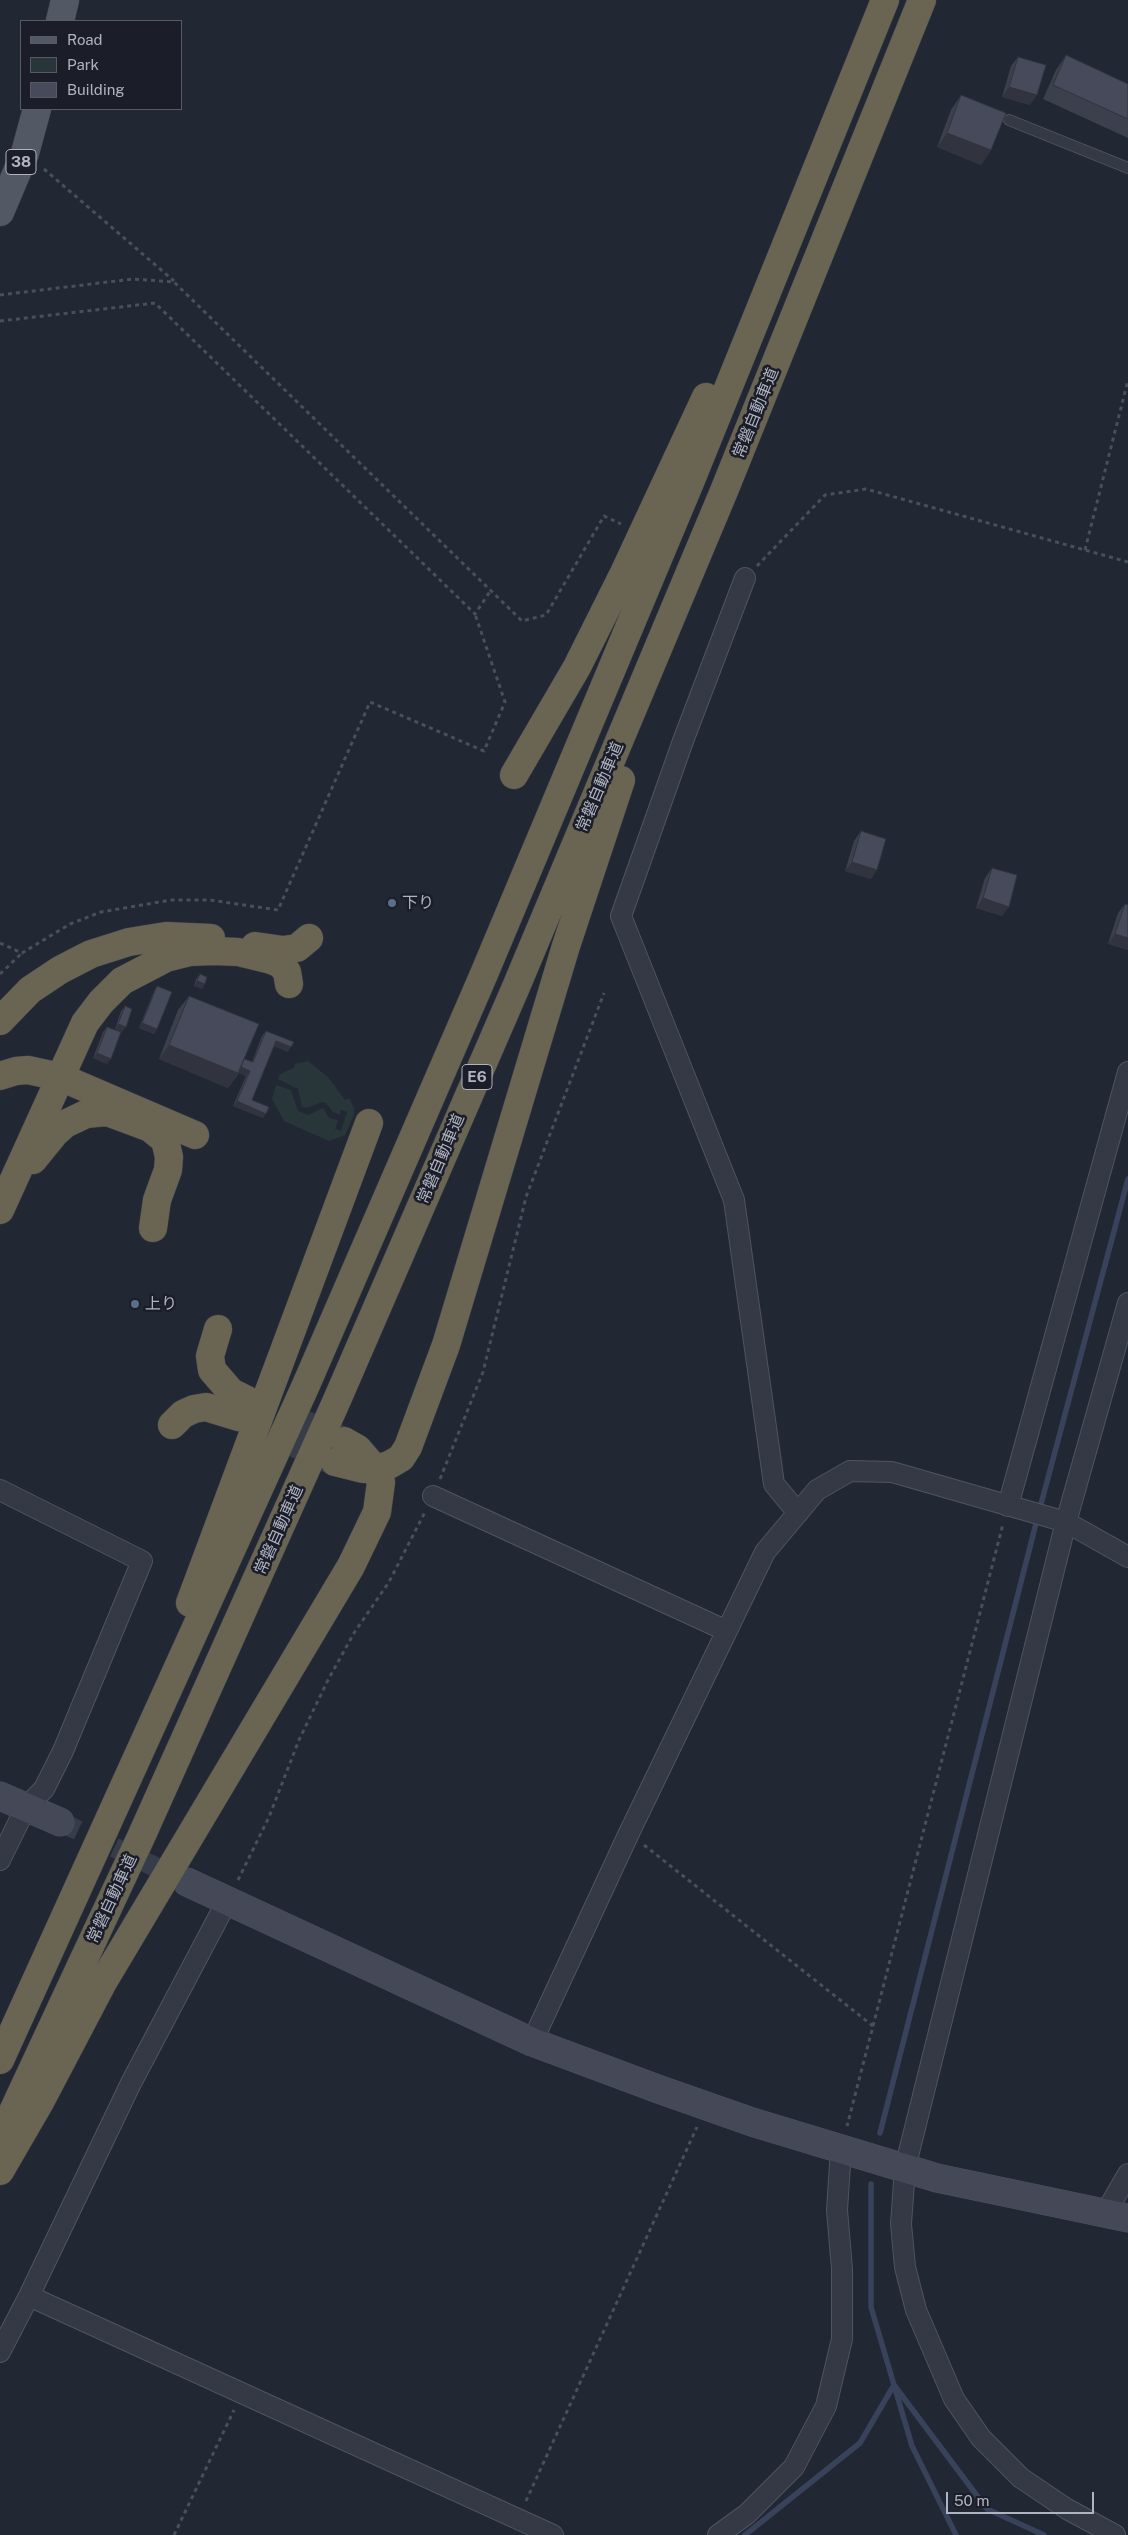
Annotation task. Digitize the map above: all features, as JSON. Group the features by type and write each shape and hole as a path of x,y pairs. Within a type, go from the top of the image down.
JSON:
{"highway":[{"name":"常磐自動車道","path":"0,2060 306,1385 480,983 691,480 885,0"},
{"name":"常磐自動車道","path":"0,2139 145,1828 337,1400 516,987 724,491 922,0"},
{"path":"514,775 577,667 624,573 727,352 796,188 844,102"},
{"path":"375,1469 389,1465 401,1458 408,1447 446,1345 566,946 611,809 724,491"},
{"path":"0,1021 30,990 60,970 92,954 129,942 166,936 202,936 284,950 297,948 309,938"},
{"path":"4,1200 85,1023 101,1002 122,981 166,958 190,952 238,952 281,964 287,972 289,984"},
{"path":"0,1076 16,1070 28,1070 60,1077 196,1135"},
{"path":"4,1200 55,1132 65,1124 86,1114 107,1112 150,1128 165,1140 168,1148 168,1170 157,1200 153,1228"},
{"path":"109,1822 369,1123"},
{"path":"172,1425 183,1414 194,1409 206,1407 243,1408 212,1370 210,1356 218,1330"},
{"path":"0,2171 40,2102 103,1982 351,1566 377,1512 381,1482 375,1469 358,1449 340,1452"}],"main road":[{"path":"60,20 65,0"},
{"name":"38","path":"0,212 24,153 36,110"}],"street":[{"path":"745,578 683,741 621,916 734,1200 774,1484 798,1513"},
{"path":"1008,1506 1128,1072"},
{"path":"1115,2535 1067,2509 1022,2478 981,2438 954,2399 916,2310 906,2267 901,2224 905,2168 1066,1522 1128,1303"},
{"path":"532,2042 629,1833 765,1552 817,1490 850,1471 892,1472 1066,1522 1128,1557"},
{"path":"0,1490 142,1562 63,1751 44,1789 26,1808 0,1860"},
{"path":"433,1496 727,1630"},
{"path":"0,1796 60,1822"},
{"path":"187,1882 532,2042 707,2106 841,2149 937,2178 1117,2216 1128,2174"},
{"path":"0,2352 29,2296 131,2083 227,1901"},
{"path":"718,2535 747,2514 794,2467 826,2406 842,2339 842,2269 837,2210 841,2149"},
{"path":"29,2296 553,2535"}],"lane":[{"path":"1009,120 1128,168"}],"path":[{"path":"24,153 174,282 522,621 546,615 604,516 626,526"},
{"path":"0,294 133,279 174,282"},
{"path":"0,321 156,303 475,614 505,702 484,751 370,702 278,910 210,900 171,900 136,904 101,912 70,924 22,953 0,974"},
{"path":"1085,550 1128,380"},
{"path":"745,578 825,494 866,488 1128,562"},
{"path":"475,614 491,590"},
{"path":"0,942 22,953"},
{"path":"841,2149 1008,1506"},
{"path":"629,1833 873,2026"},
{"path":"518,2519 707,2106"},
{"path":"174,2535 242,2393"}],"green space":[{"path":"308,1061 328,1077 345,1100 349,1098 354,1108 354,1115 345,1135 329,1141 284,1121 272,1099 276,1085 291,1090 298,1111 308,1115 323,1108 329,1118 338,1120 335,1129 341,1131 347,1112 341,1110 340,1115 333,1112 326,1103 322,1102 307,1108 302,1107 298,1089 278,1079 280,1074 294,1068 295,1064"}],"building":[{"path":"1066,55 1128,84 1128,119 1053,85"},
{"path":"1018,57 1046,65 1037,95 1009,87"},
{"path":"961,95 1006,113 991,150 947,133"},
{"path":"861,831 886,839 877,870 852,862"},
{"path":"992,868 1017,875 1009,907 983,898"},
{"path":"1125,904 1128,905 1128,938 1115,934"},
{"path":"200,974 207,977 205,984 197,981"},
{"path":"157,986 172,992 157,1029 142,1023"},
{"path":"189,996 259,1024 238,1073 169,1045"},
{"path":"125,1006 132,1009 126,1027 118,1024"},
{"path":"107,1027 121,1032 111,1059 97,1053"},
{"path":"266,1031 294,1042 291,1047 276,1041 252,1100 269,1107 266,1114 237,1101 250,1071 241,1067 244,1059 253,1062"}],"waterway":[{"path":"880,2133 1041,1504 1128,1179"},
{"path":"871,2184 871,2307 912,2446 956,2535"},
{"path":"745,2535 860,2443 894,2385 987,2509 1044,2535"}],"tunnel":[{"path":"247,1400 344,1441"},
{"path":"239,1417 335,1462"},
{"path":"60,1822 181,1879"}],"place":[{"name":"下り","path":"392,903"},
{"name":"上り","path":"135,1304"}]}
